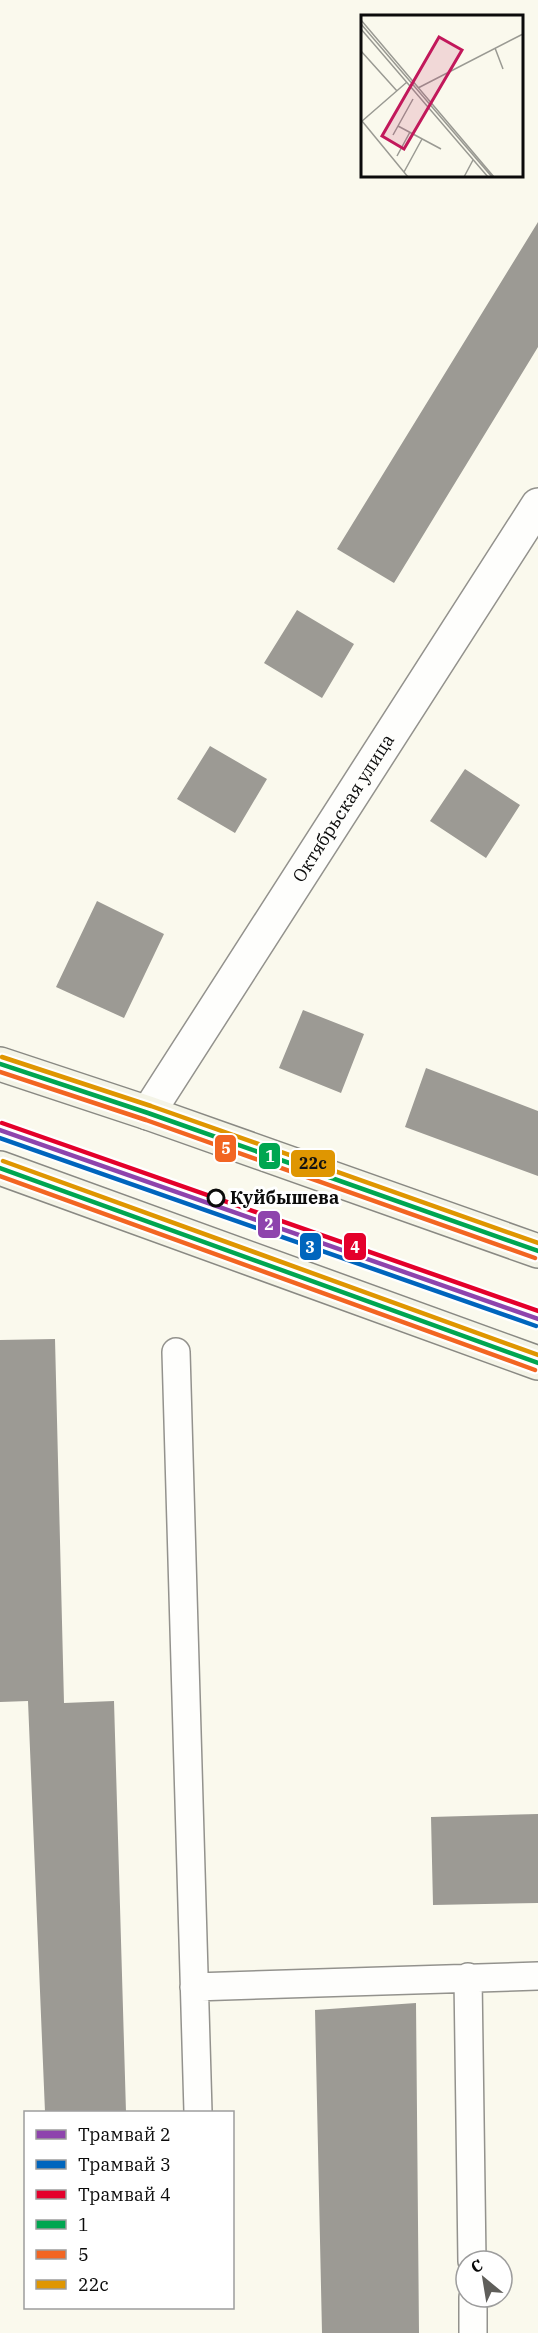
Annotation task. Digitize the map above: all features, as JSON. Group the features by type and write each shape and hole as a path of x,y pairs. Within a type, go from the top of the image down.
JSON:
{"main road":[{"path":"0,1064 148,1113 538,1251"},
{"path":"0,1168 538,1363"}],"street":[{"name":"Октябрьская улица","path":"148,1113 538,505"}],"lane":[{"path":"176,1352 198,2111"},
{"path":"194,1986 538,1976"},
{"path":"468,1977 472,2249"},
{"path":"473,2309 473,2333"}],"building":[{"path":"538,222 538,347 394,583 337,549"},
{"path":"297,610 354,644 322,698 264,663"},
{"path":"210,746 267,779 235,833 177,799"},
{"path":"465,769 520,805 486,858 430,821"},
{"path":"97,901 164,934 124,1018 56,987"},
{"path":"303,1010 364,1034 341,1093 279,1068"},
{"path":"426,1068 538,1111 538,1176 405,1127"},
{"path":"55,1339 64,1703 114,1701 126,2111 45,2111 28,1701 0,1702 0,1340"},
{"path":"538,1814 538,1903 433,1905 431,1817"},
{"path":"416,2003 419,2333 322,2333 315,2010"}],"tram line":[{"name":"4","path":"2,1123 538,1311"},
{"name":"2","path":"0,1130 538,1319"},
{"name":"3","path":"0,1138 536,1326"}],"transit line":[{"name":"22с","path":"2,1057 151,1106 538,1243"},
{"name":"1","path":"0,1064 148,1113 538,1251"},
{"name":"5","path":"0,1072 146,1120 535,1258"},
{"name":"22с","path":"3,1161 538,1355"},
{"name":"1","path":"0,1168 538,1363"},
{"name":"5","path":"0,1176 535,1370"}],"place":[{"name":"Куйбышева","path":"216,1198"}]}
